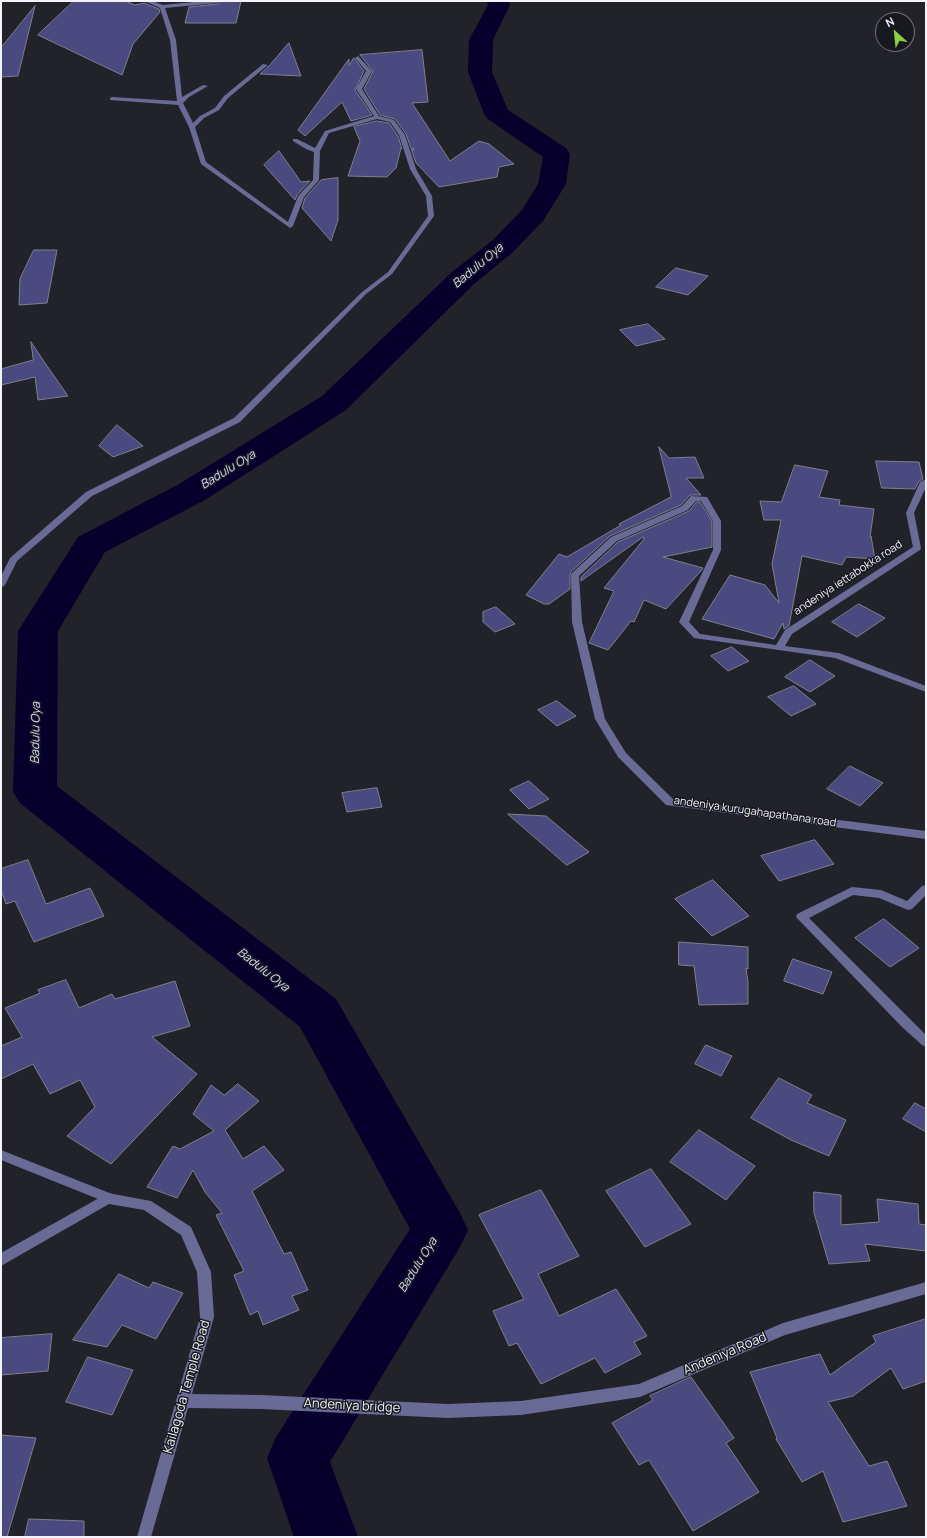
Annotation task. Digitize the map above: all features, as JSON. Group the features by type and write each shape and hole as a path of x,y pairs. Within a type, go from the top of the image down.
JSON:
{"street":[{"path":"147,1 162,7 218,1"},
{"path":"1,585 13,560 89,494 236,420 364,293 390,273 431,216 429,196 413,169 402,135 392,121 376,117 327,132 317,151 316,180 301,196 290,226 203,163 192,127 180,103 173,40 162,7"},
{"path":"358,58 369,71 359,89 376,117"},
{"path":"192,127 202,118 217,109 226,97 264,64"},
{"path":"112,99 180,103 187,96 205,86"},
{"path":"295,140 308,148 317,151"},
{"name":"andeniya iettabokka road","path":"779,648 788,632 917,548 910,514 924,482 926,481"},
{"name":"andeniya kurugahapathana road","path":"779,648 697,636 684,622 717,550 717,521 704,499 694,498 685,508 614,539 575,575 577,622 600,719 622,755 670,802 926,835"},
{"path":"779,648 836,655 926,689"},
{"path":"926,889 908,906 881,894 852,891 801,917 906,1024 926,1042"},
{"name":"Kailagoda Temple Road","path":"1,1155 108,1198 147,1205 186,1231 204,1272 207,1317 144,1537"},
{"path":"1,1260 108,1198"},
{"name":"Andeniya Road","path":"521,1408 640,1390 783,1329 926,1288"},
{"name":"Andeniya bridge","path":"184,1401 261,1402 448,1411 521,1408"}],"building":[{"path":"74,1 125,1 135,5 144,3 159,9 160,12 133,44 122,75 38,35"},
{"path":"222,1 241,1 236,23 185,23 189,7 218,4"},
{"path":"35,6 18,76 1,77 1,48"},
{"path":"289,43 301,76 260,74 269,66"},
{"path":"422,50 428,102 412,103 450,161 479,141 489,144 514,164 499,167 497,177 439,187 416,163 412,152 414,148 412,151 406,134 395,119 380,115 364,89 373,71 360,55"},
{"path":"354,58 364,71 355,90 372,115 351,121 342,102 305,136 298,130 349,59 349,65"},
{"path":"377,121 389,123 398,136 402,149 401,148 396,168 387,177 348,176 360,141 354,127"},
{"path":"279,151 301,182 310,181 297,195 295,200 264,165"},
{"path":"338,178 338,220 331,241 302,208 305,198 321,180"},
{"path":"34,250 57,250 47,303 19,305 20,279"},
{"path":"676,268 708,276 688,295 656,287"},
{"path":"648,324 665,339 636,346 620,330"},
{"path":"31,342 68,396 38,400 35,377 1,385 1,369 33,360"},
{"path":"117,425 143,446 113,457 99,446"},
{"path":"659,447 669,458 695,457 704,478 686,478 701,495 690,495 681,505 610,536 571,572 570,589 549,604 544,604 526,595 559,554 567,557 621,525 619,524 671,497"},
{"path":"876,461 919,462 923,479 919,481 915,489 882,488"},
{"path":"795,465 828,471 819,497 840,500 839,505 874,509 870,537 871,536 875,559 846,557 842,565 802,556 789,626 784,629 783,623 774,639 702,619 730,575 765,585 779,603 772,564 781,520 764,520 760,501 781,502"},
{"path":"697,502 700,502 712,521 712,547 663,557 703,568 701,571 666,609 644,600 634,622 631,621 608,650 589,643 614,591 604,588 644,539 643,537 581,581 581,577 618,542 689,511"},
{"path":"859,604 885,618 857,637 832,622"},
{"path":"496,607 515,624 495,632 483,622 483,612"},
{"path":"732,647 749,661 728,671 711,656"},
{"path":"810,660 835,676 810,692 785,677"},
{"path":"794,686 816,704 791,716 768,697"},
{"path":"557,701 576,716 557,726 538,710"},
{"path":"850,766 883,783 860,806 827,789"},
{"path":"529,781 549,799 529,809 510,790"},
{"path":"377,788 382,807 347,812 342,793"},
{"path":"508,814 546,816 589,852 567,865"},
{"path":"815,840 834,864 779,881 761,856"},
{"path":"28,860 46,904 90,888 104,916 34,942 15,901 6,904 1,890 1,869"},
{"path":"713,880 749,916 712,936 675,899"},
{"path":"884,919 919,948 890,967 855,938"},
{"path":"679,942 748,947 748,969 746,968 748,982 748,1004 699,1005 694,966 679,965"},
{"path":"793,959 832,972 823,994 784,981"},
{"path":"66,980 79,1008 112,994 115,999 175,981 190,1026 152,1037 197,1074 111,1164 67,1136 95,1107 80,1080 50,1094 33,1064 1,1079 1,1046 22,1037 5,1008 40,993 38,990"},
{"path":"706,1045 732,1056 721,1076 695,1064"},
{"path":"779,1078 812,1095 807,1103 846,1120 829,1156 791,1140 751,1118"},
{"path":"238,1084 259,1101 225,1130 243,1159 264,1146 284,1170 252,1191 284,1254 291,1252 308,1290 292,1296 299,1310 263,1325 258,1311 250,1315 234,1275 244,1271 216,1215 222,1213 205,1192 193,1170 177,1198 147,1187 173,1146 180,1149 214,1131 193,1114 211,1085 224,1095"},
{"path":"915,1103 926,1109 926,1132 903,1119"},
{"path":"699,1130 755,1166 726,1200 670,1162"},
{"path":"651,1169 691,1224 645,1247 606,1191"},
{"path":"541,1190 579,1256 538,1274 559,1316 616,1289 647,1336 634,1342 641,1354 605,1373 595,1358 541,1384 517,1343 509,1346 493,1311 524,1299 479,1215"},
{"path":"814,1192 841,1195 841,1225 879,1222 877,1199 918,1204 919,1224 926,1225 926,1251 865,1244 870,1261 829,1264 814,1213"},
{"path":"119,1274 149,1288 153,1282 183,1293 156,1339 122,1325 107,1347 73,1340"},
{"path":"926,1319 926,1381 903,1389 891,1368 853,1396 828,1402 869,1466 887,1461 907,1506 843,1522 823,1471 802,1482 776,1439 777,1438 750,1372 820,1354 830,1375 876,1342 873,1336"},
{"path":"52,1334 48,1371 1,1375 1,1338"},
{"path":"88,1357 133,1370 112,1415 66,1402"},
{"path":"691,1377 734,1438 726,1443 759,1492 693,1531 649,1460 639,1465 612,1423 653,1400 650,1396"},
{"path":"1,1435 36,1438 7,1537 1,1537"},
{"path":"29,1519 84,1521 84,1537 25,1537"}],"waterway":[{"name":"Badulu Oya","path":"326,1537 298,1458 440,1230 318,1013 35,792 38,631 91,545 192,492 334,403 463,278 503,246 533,215 552,184 557,154 497,114 480,72 481,40 499,5 498,1"}]}
